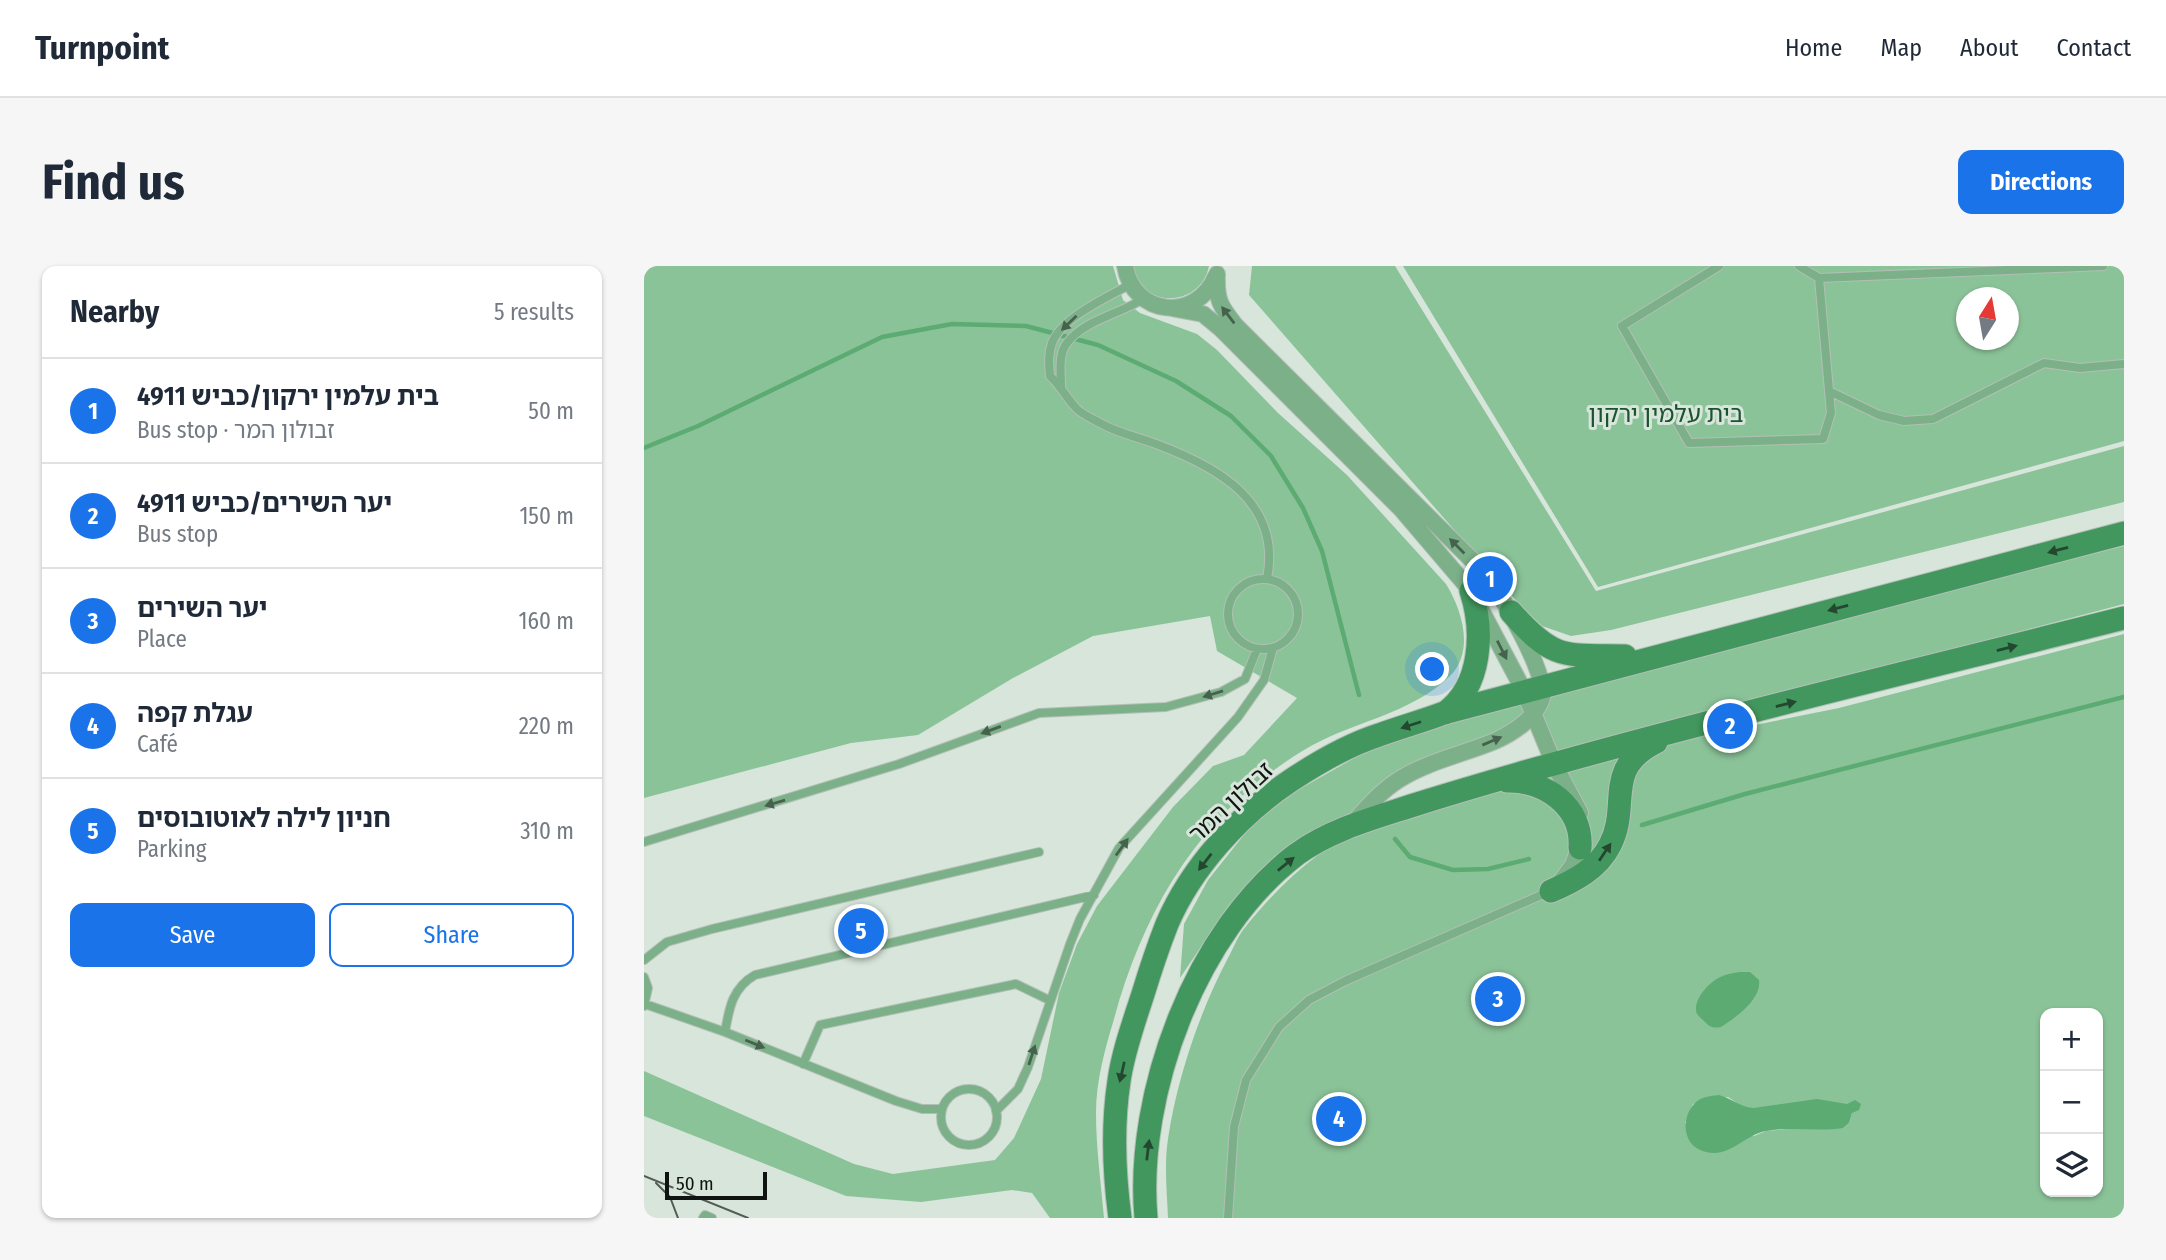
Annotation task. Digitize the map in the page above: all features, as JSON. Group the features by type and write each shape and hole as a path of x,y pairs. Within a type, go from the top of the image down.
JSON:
{"main road":[{"path":"1511,612 1533,637 1557,652 1574,656 1634,656 1670,652 2124,533"},
{"path":"1444,713 1464,696 1476,660 1478,622 1471,591"},
{"path":"1146,1218 1146,1157 1160,1082 1177,1028 1208,959 1234,918 1267,879 1300,852 1352,825 1486,783 1678,731 2124,618"},
{"name":"זבולון המר","path":"1120,1218 1115,1180 1119,1080 1136,1014 1168,923 1197,872 1235,828 1287,783 1313,766 1377,735 1444,713 1670,652"},
{"path":"1551,891 1579,877 1604,855 1615,834 1621,783 1628,766 1644,748 1678,731"},
{"path":"1486,783 1522,781 1544,787 1553,793 1569,811 1578,832 1580,848"}],"street":[{"path":"1125,266 1131,284 1143,299 1157,306 1203,314 1220,328 1401,509 1471,591 1533,688"},
{"path":"1171,308 1195,302 1204,295 1217,270"},
{"path":"1217,270 1216,296 1236,326 1485,573 1511,612 1533,688 1534,712 1554,764 1578,808 1583,828 1580,848 1568,873 1551,891"},
{"path":"1352,825 1386,789 1402,778 1496,740 1521,725 1534,712"}],"lane":[{"path":"1719,266 1622,326 1689,443 1823,439 1831,413 1819,278"},
{"path":"1799,266 1819,278 2103,266"},
{"path":"1131,284 1074,317 1053,340 1049,356 1050,376 1061,386 1077,410 1104,425 1210,467 1229,479 1264,522 1270,562 1267,579"},
{"path":"1061,386 1060,363 1066,344 1080,331 1143,299"},
{"path":"1829,391 1879,415 1904,421 1933,419 2044,363 2080,368 2124,364"},
{"path":"1267,579 1278,582 1294,596 1298,617 1290,636 1283,644 1273,648 1257,649 1247,645 1238,639 1228,620 1231,599 1246,583 1267,579"},
{"path":"996,1111 1018,1089 1080,919 1119,848 1223,736 1259,687 1270,664 1273,648"},
{"path":"644,842 899,764 1039,713 1166,707 1221,692 1245,679 1257,649"},
{"path":"644,960 667,942 712,929 1039,852"},
{"path":"1227,1218 1237,1115 1247,1080 1279,1027 1309,1000 1345,981 1551,891"},
{"path":"725,1032 736,991 743,982 755,975 1094,895"},
{"path":"644,977 648,988 644,1005 725,1032 896,1101 922,1109 942,1109"},
{"path":"803,1064 820,1025 1016,984 1049,1000"},
{"path":"970,1089 987,1096 996,1111 997,1120 984,1141 967,1145 951,1140 946,1133 940,1118 942,1109 952,1094 970,1089"},
{"path":"703,1218 705,1215 712,1218"}],"green space":[{"path":"644,266 1113,266 1123,300 1140,313 1197,334 1217,350 1278,413 1347,475 1446,584 1452,594 1461,618 1464,643 1458,666 1450,676 1417,700 1322,740 1268,775 1236,802 1207,833 1182,865 1161,901 1142,938 1127,978 1099,1077 1096,1126 1104,1218 1050,1218 1032,1193 1012,1190 921,1202 846,1196 644,1116 644,1071 854,1164 893,1174 995,1160 1014,1138 1041,1079 1059,993 1077,944 1097,906 1173,807 1213,766 1244,755 1297,698 1217,651 1210,616 1093,636 1013,678 918,735 851,743 644,798"},
{"path":"1133,266 1209,266 1204,280 1195,290 1170,298 1146,290 1138,280"},
{"path":"1252,266 1395,266 1596,591 2124,446 2124,502 1611,630 1571,636 1542,626 1519,604 1249,295"},
{"name":"בית עלמין ירקון","path":"1403,266 2124,266 2124,441 1598,587"},
{"path":"2124,546 2124,604 1558,753 1541,715 1549,689"},
{"path":"2124,634 2124,1218 1168,1218 1168,1139 1191,1046 1208,1000 1235,944 1243,930 1278,890 1318,855 1342,840 1385,823 1695,737 1839,708","holes":["1728,1097 1744,1108 1847,1104 1852,1113 1849,1123 1843,1128 1797,1128 1766,1131 1754,1136 1685,1123 1693,1104"]},
{"path":"1519,698 1527,711 1506,729 1358,808 1260,874 1229,905 1180,978 1184,924 1208,880 1255,821 1291,794 1372,748"}],"shaded area":[{"path":"1750,972 1759,980 1756,994 1740,1013 1727,1023 1721,1027 1709,1026 1696,1012 1701,995 1718,978"},
{"path":"1719,1095 1753,1108 1817,1099 1847,1104 1855,1100 1861,1104 1843,1128 1766,1131 1722,1152 1706,1152 1692,1145 1688,1139 1687,1118 1696,1102 1705,1097"}],"waterway":[{"path":"644,448 698,426 882,337 952,324 1026,326 1098,345 1176,381 1231,416 1271,456 1303,508 1322,551 1359,695"},
{"path":"1642,825 1745,794 2124,697"},
{"path":"1395,839 1410,857 1453,870 1488,869 1529,859"}],"tram line":[{"path":"644,1176 748,1218"},
{"path":"656,1183 670,1197 678,1218"}],"place":[{"name":"בית עלמין ירקון/כביש 4911","path":"1490,579"},
{"name":"יער השירים/כביש 4911","path":"1730,726"},
{"name":"חניון לילה לאוטובוסים","path":"861,931"},
{"name":"יער השירים","path":"1498,999"},
{"name":"עגלת קפה","path":"1339,1119"}]}
